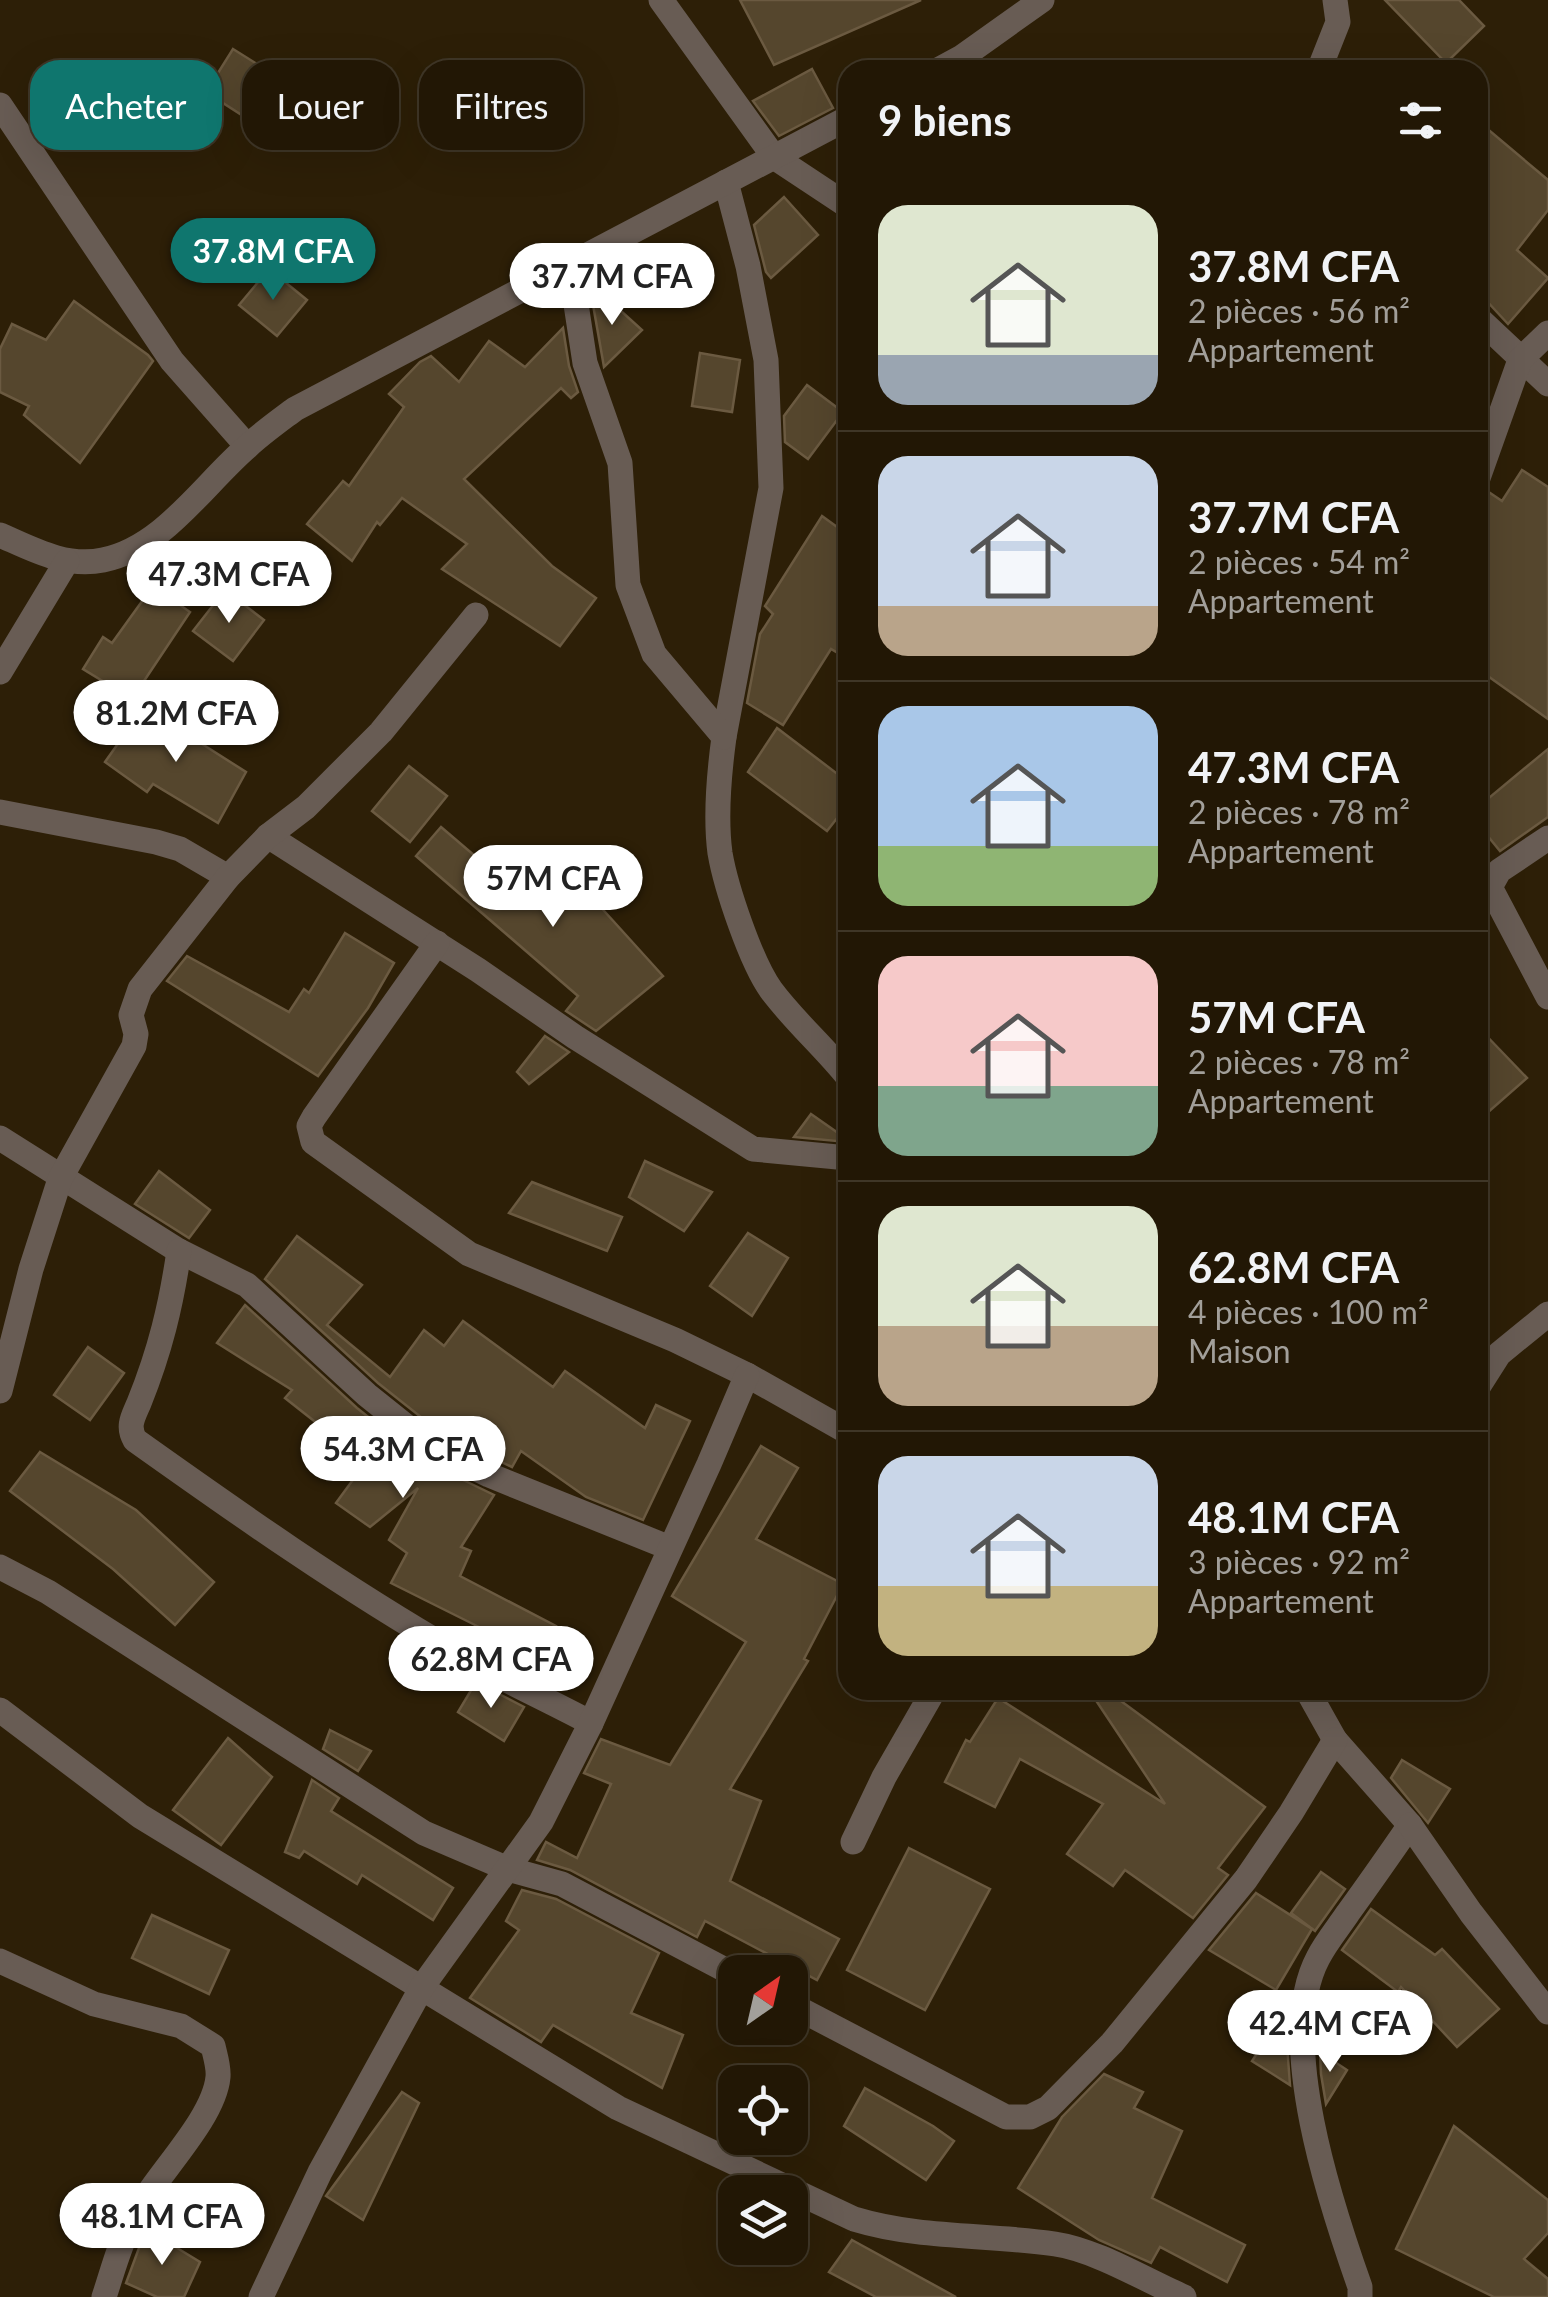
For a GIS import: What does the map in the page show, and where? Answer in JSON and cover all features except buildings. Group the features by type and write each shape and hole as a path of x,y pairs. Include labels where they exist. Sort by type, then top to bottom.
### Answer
{"street":[{"path":"660,0 774,157 838,199"},
{"path":"956,60 1042,0"},
{"path":"1323,60 1338,22 1335,0"},
{"path":"0,534 67,561 102,560 128,551 154,536 247,446 295,409 838,123"},
{"path":"5,125 172,361 247,446"},
{"path":"726,182 748,266 766,360 771,488 724,738 720,853 752,958 768,987 838,1066"},
{"path":"570,265 585,363 620,464 628,585 633,601 654,654 724,738"},
{"path":"1488,328 1548,384"},
{"path":"1488,450 1520,360 1548,333"},
{"path":"0,672 67,561"},
{"path":"0,1391 31,1268 60,1179 134,1046 136,1034 131,1015 140,989 228,877 381,732 476,614"},
{"path":"0,812 156,842 180,849 228,877"},
{"path":"268,836 753,1148 838,1157"},
{"path":"1548,838 1500,871 1490,888 1548,997"},
{"path":"437,943 314,1117 309,1126 313,1142 468,1254 675,1340 747,1374 838,1426"},
{"path":"0,1138 178,1251 247,1285 367,1394 432,1446 489,1475 670,1548"},
{"path":"178,1251 170,1312 155,1364 130,1424 135,1440 399,1619 459,1655 591,1723"},
{"path":"1488,1371 1499,1354 1548,1314"},
{"path":"261,2297 320,2172 422,1986 541,1822 591,1723 747,1374"},
{"path":"0,1567 48,1592 424,1833 508,1869 562,1884 718,1966"},
{"path":"853,1842 884,1777 928,1700"},
{"path":"1312,1700 1334,1740 1410,1825 1471,1913 1548,2012"},
{"path":"0,1710 140,1816 618,2108 854,2219 918,2233 1058,2244 1090,2254 1184,2297"},
{"path":"808,2013 1006,2117 1030,2117 1048,2108 1112,2043 1246,1879 1291,1814 1334,1740"},
{"path":"1360,2297 1360,2286 1327,2195 1306,2090 1302,2053 1308,1982 1318,1957 1410,1825"},
{"path":"0,1961 94,2004 181,2026 213,2046 218,2078 210,2102 176,2160 148,2192 133,2218 104,2297"}]}
